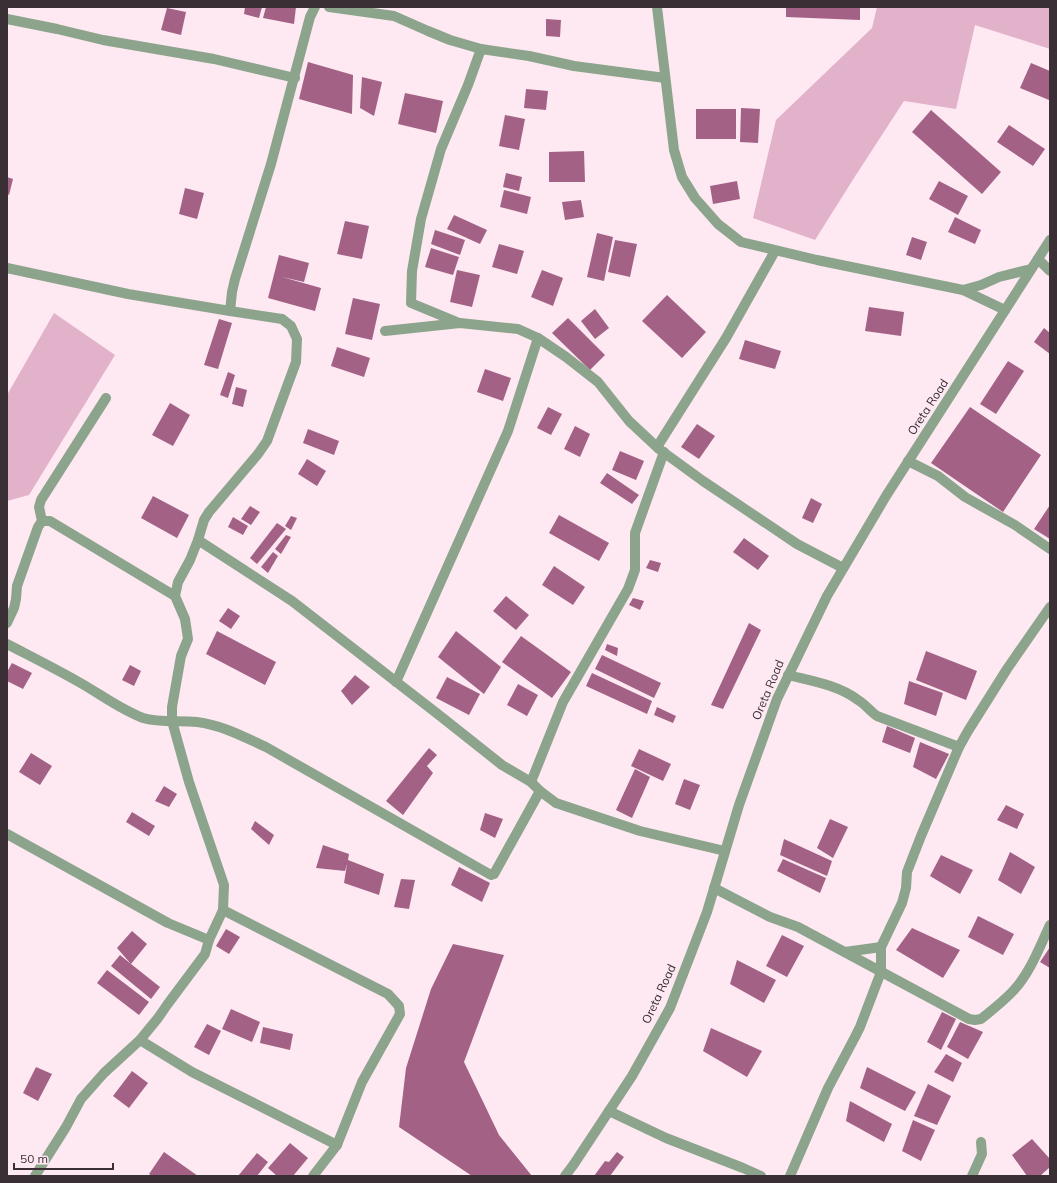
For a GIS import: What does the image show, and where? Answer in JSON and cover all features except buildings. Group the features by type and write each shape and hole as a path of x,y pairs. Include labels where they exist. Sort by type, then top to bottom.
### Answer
{"street":[{"path":"230,311 235,279 271,164 310,17 315,7"},
{"path":"329,7 394,16 450,40 481,49 529,56 574,66 665,78"},
{"path":"657,7 674,150 682,177 695,198 718,224 741,242 775,251 964,290 1005,310"},
{"path":"7,19 103,40 214,59 295,78"},
{"path":"460,323 411,303 412,271 421,219 441,149 468,85 481,49"},
{"name":"Oreta Road","path":"565,1176 632,1076 670,1008 707,912 738,805 777,699 827,596 908,461 1050,240"},
{"path":"531,782 563,702 628,589 635,570 635,532 660,449 726,338 775,251"},
{"path":"1038,259 1050,271"},
{"path":"7,268 128,294 282,319 291,326 297,339 296,362 267,441 204,520 190,560 178,582 175,596"},
{"path":"964,290 981,285 999,277 1031,269"},
{"path":"384,331 460,323 518,329 529,333 566,357 598,382 629,421 660,449 703,481 797,544 843,568"},
{"path":"396,682 508,431 538,338"},
{"path":"7,623 14,608 23,568 38,527 42,521 39,507 41,500 106,398"},
{"path":"908,461 938,476 965,497 1016,525 1050,549"},
{"path":"35,1176 66,1127 81,1099 104,1073 140,1040 158,1018 204,954 223,910 224,885 189,782 172,721 172,707 181,656 188,639 185,619 175,596 50,521 42,521"},
{"path":"198,540 292,601 502,765 531,782 556,803 640,831 725,851"},
{"path":"790,1176 828,1088 855,1037 880,972 881,947 902,903 906,888 907,872 959,747 1006,669 1050,607"},
{"path":"7,644 77,681 125,710 154,721 198,722 239,734 266,747 491,875 494,874 540,791"},
{"path":"788,675 827,685 848,693 860,700 877,716 959,747"},
{"path":"7,834 168,923 209,940"},
{"path":"714,888 770,917 798,927 969,1019 975,1020 982,1019 1014,990 1024,977 1034,959 1050,925"},
{"path":"223,910 388,994 399,1006 400,1014 362,1082 337,1145 313,1176"},
{"path":"845,952 881,947"},
{"path":"140,1040 192,1072 337,1145"},
{"path":"609,1110 666,1138 761,1176"},
{"path":"972,1176 982,1154 981,1142"}],"shaded area":[{"path":"877,7 1050,7 1050,49 975,25 956,109 904,101 815,240 753,218 776,120 872,28"},
{"path":"54,313 115,355 29,495 7,501 7,395"}]}
